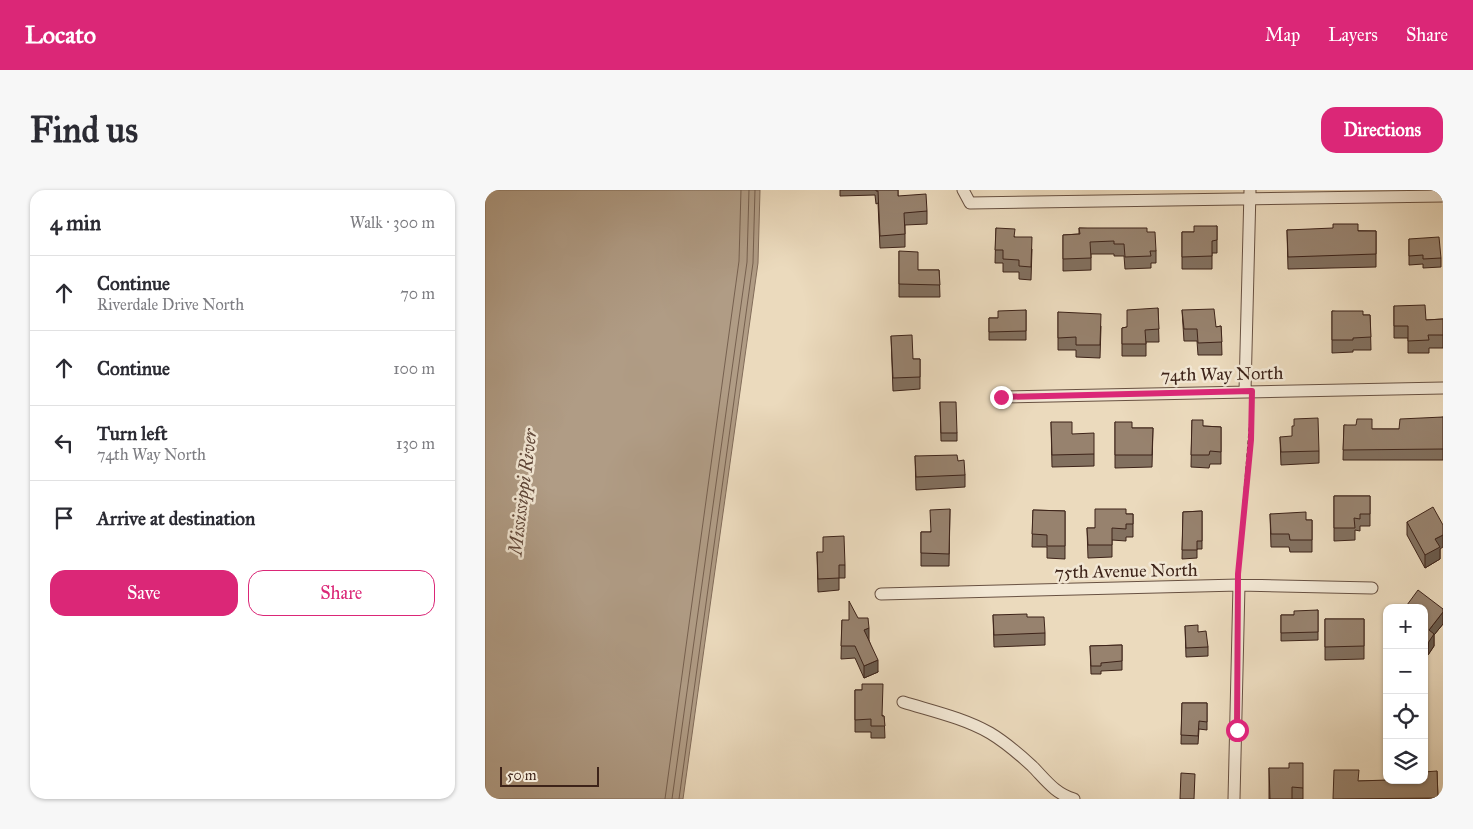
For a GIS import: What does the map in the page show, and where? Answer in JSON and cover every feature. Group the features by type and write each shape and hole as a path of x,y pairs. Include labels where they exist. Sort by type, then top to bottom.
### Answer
{"street":[{"path":"963,190 970,203 1250,195 1443,196"},
{"path":"1249,391 1250,195"},
{"name":"74th Way North","path":"1001,397 1443,388"},
{"path":"1234,799 1239,585"},
{"name":"75th Avenue North","path":"881,594 1239,585 1372,588"},
{"path":"903,702 968,722 990,733 1027,762 1046,783 1066,797 1074,799"}],"path":[{"path":"1239,585 1238,574 1251,440 1249,391"}],"water":[{"name":"Mississippi River","path":"485,190 760,190 758,263 683,799 485,799"}],"building":[{"path":"876,190 898,190 898,196 926,194 927,211 904,213 905,234 880,236 878,191"},
{"path":"1333,224 1358,224 1358,231 1376,231 1376,254 1288,257 1287,230 1333,228"},
{"path":"1194,226 1217,226 1217,240 1212,241 1212,256 1182,257 1182,232 1194,232"},
{"path":"996,228 1015,229 1014,237 1032,237 1031,267 1019,266 1019,260 1003,259 1003,250 995,250"},
{"path":"1079,228 1147,228 1147,232 1155,232 1156,251 1150,251 1151,256 1125,257 1124,244 1114,244 1114,241 1090,242 1091,258 1063,259 1063,235 1080,234"},
{"path":"1439,237 1441,258 1423,259 1423,255 1409,256 1409,239"},
{"path":"899,251 918,252 918,270 939,270 940,285 899,284"},
{"path":"1425,305 1426,320 1443,319 1443,335 1428,335 1429,340 1408,341 1408,326 1394,326 1394,306"},
{"path":"1158,308 1159,329 1145,330 1146,344 1122,344 1122,328 1127,327 1127,310"},
{"path":"1214,309 1216,327 1221,326 1222,342 1198,343 1197,329 1184,329 1182,310"},
{"path":"1026,310 1026,331 989,332 989,318 998,318 998,311"},
{"path":"1332,311 1363,311 1363,315 1370,315 1371,337 1353,338 1353,340 1332,340"},
{"path":"1058,312 1101,314 1100,345 1076,345 1076,337 1058,338"},
{"path":"912,335 913,359 920,359 920,377 893,378 891,336"},
{"path":"940,402 956,402 957,433 941,433"},
{"path":"1443,417 1443,449 1343,450 1344,425 1356,425 1357,419 1372,419 1372,429 1399,429 1400,419"},
{"path":"1318,418 1319,451 1281,452 1280,437 1292,436 1294,419"},
{"path":"1192,420 1203,420 1203,426 1221,427 1221,452 1210,451 1209,455 1191,455"},
{"path":"1051,422 1072,422 1072,434 1094,433 1094,454 1052,455"},
{"path":"1115,422 1132,422 1132,428 1153,428 1152,455 1115,455"},
{"path":"957,455 958,461 964,460 965,475 916,477 915,456"},
{"path":"1334,496 1370,496 1370,514 1360,514 1360,519 1354,518 1355,528 1334,528"},
{"path":"1433,507 1443,525 1443,535 1435,539 1440,547 1425,555 1407,522"},
{"path":"950,509 949,554 921,553 921,532 931,532 930,510"},
{"path":"1095,509 1126,509 1126,514 1133,514 1133,524 1126,524 1126,529 1112,528 1112,545 1088,545 1087,528 1095,528"},
{"path":"1033,510 1065,511 1065,546 1047,546 1047,535 1032,534"},
{"path":"1202,511 1202,541 1197,541 1197,550 1182,550 1183,512"},
{"path":"1306,512 1306,520 1312,520 1312,540 1290,540 1289,534 1271,534 1270,514"},
{"path":"844,536 845,565 839,565 839,578 818,579 817,552 823,552 823,537"},
{"path":"1418,590 1443,609 1443,612 1429,630 1434,634 1428,643 1428,604 1408,604"},
{"path":"849,601 858,618 868,618 869,628 864,630 878,660 864,666 855,646 841,646 842,620 849,620"},
{"path":"1318,610 1318,632 1281,633 1281,615 1294,615 1294,611"},
{"path":"1027,614 1027,617 1044,617 1045,633 994,635 993,615"},
{"path":"1325,619 1364,619 1364,646 1325,647"},
{"path":"1198,625 1198,632 1206,631 1208,647 1186,648 1185,626"},
{"path":"1122,645 1122,661 1101,663 1101,666 1091,666 1090,646"},
{"path":"862,684 883,684 882,716 884,716 885,726 871,726 871,719 855,720 855,690 862,690"},
{"path":"1182,703 1207,703 1207,722 1199,721 1198,736 1181,735"},
{"path":"1289,763 1303,763 1303,788 1292,787 1292,799 1270,799 1269,768 1289,768"},
{"path":"1334,770 1359,770 1358,781 1383,780 1383,784 1428,784 1428,772 1437,771 1438,798 1333,799"},
{"path":"1181,773 1195,774 1194,799 1180,799"}],"route":[{"path":"1001,397 1252,391 1251,440 1238,574 1237,730"}]}
